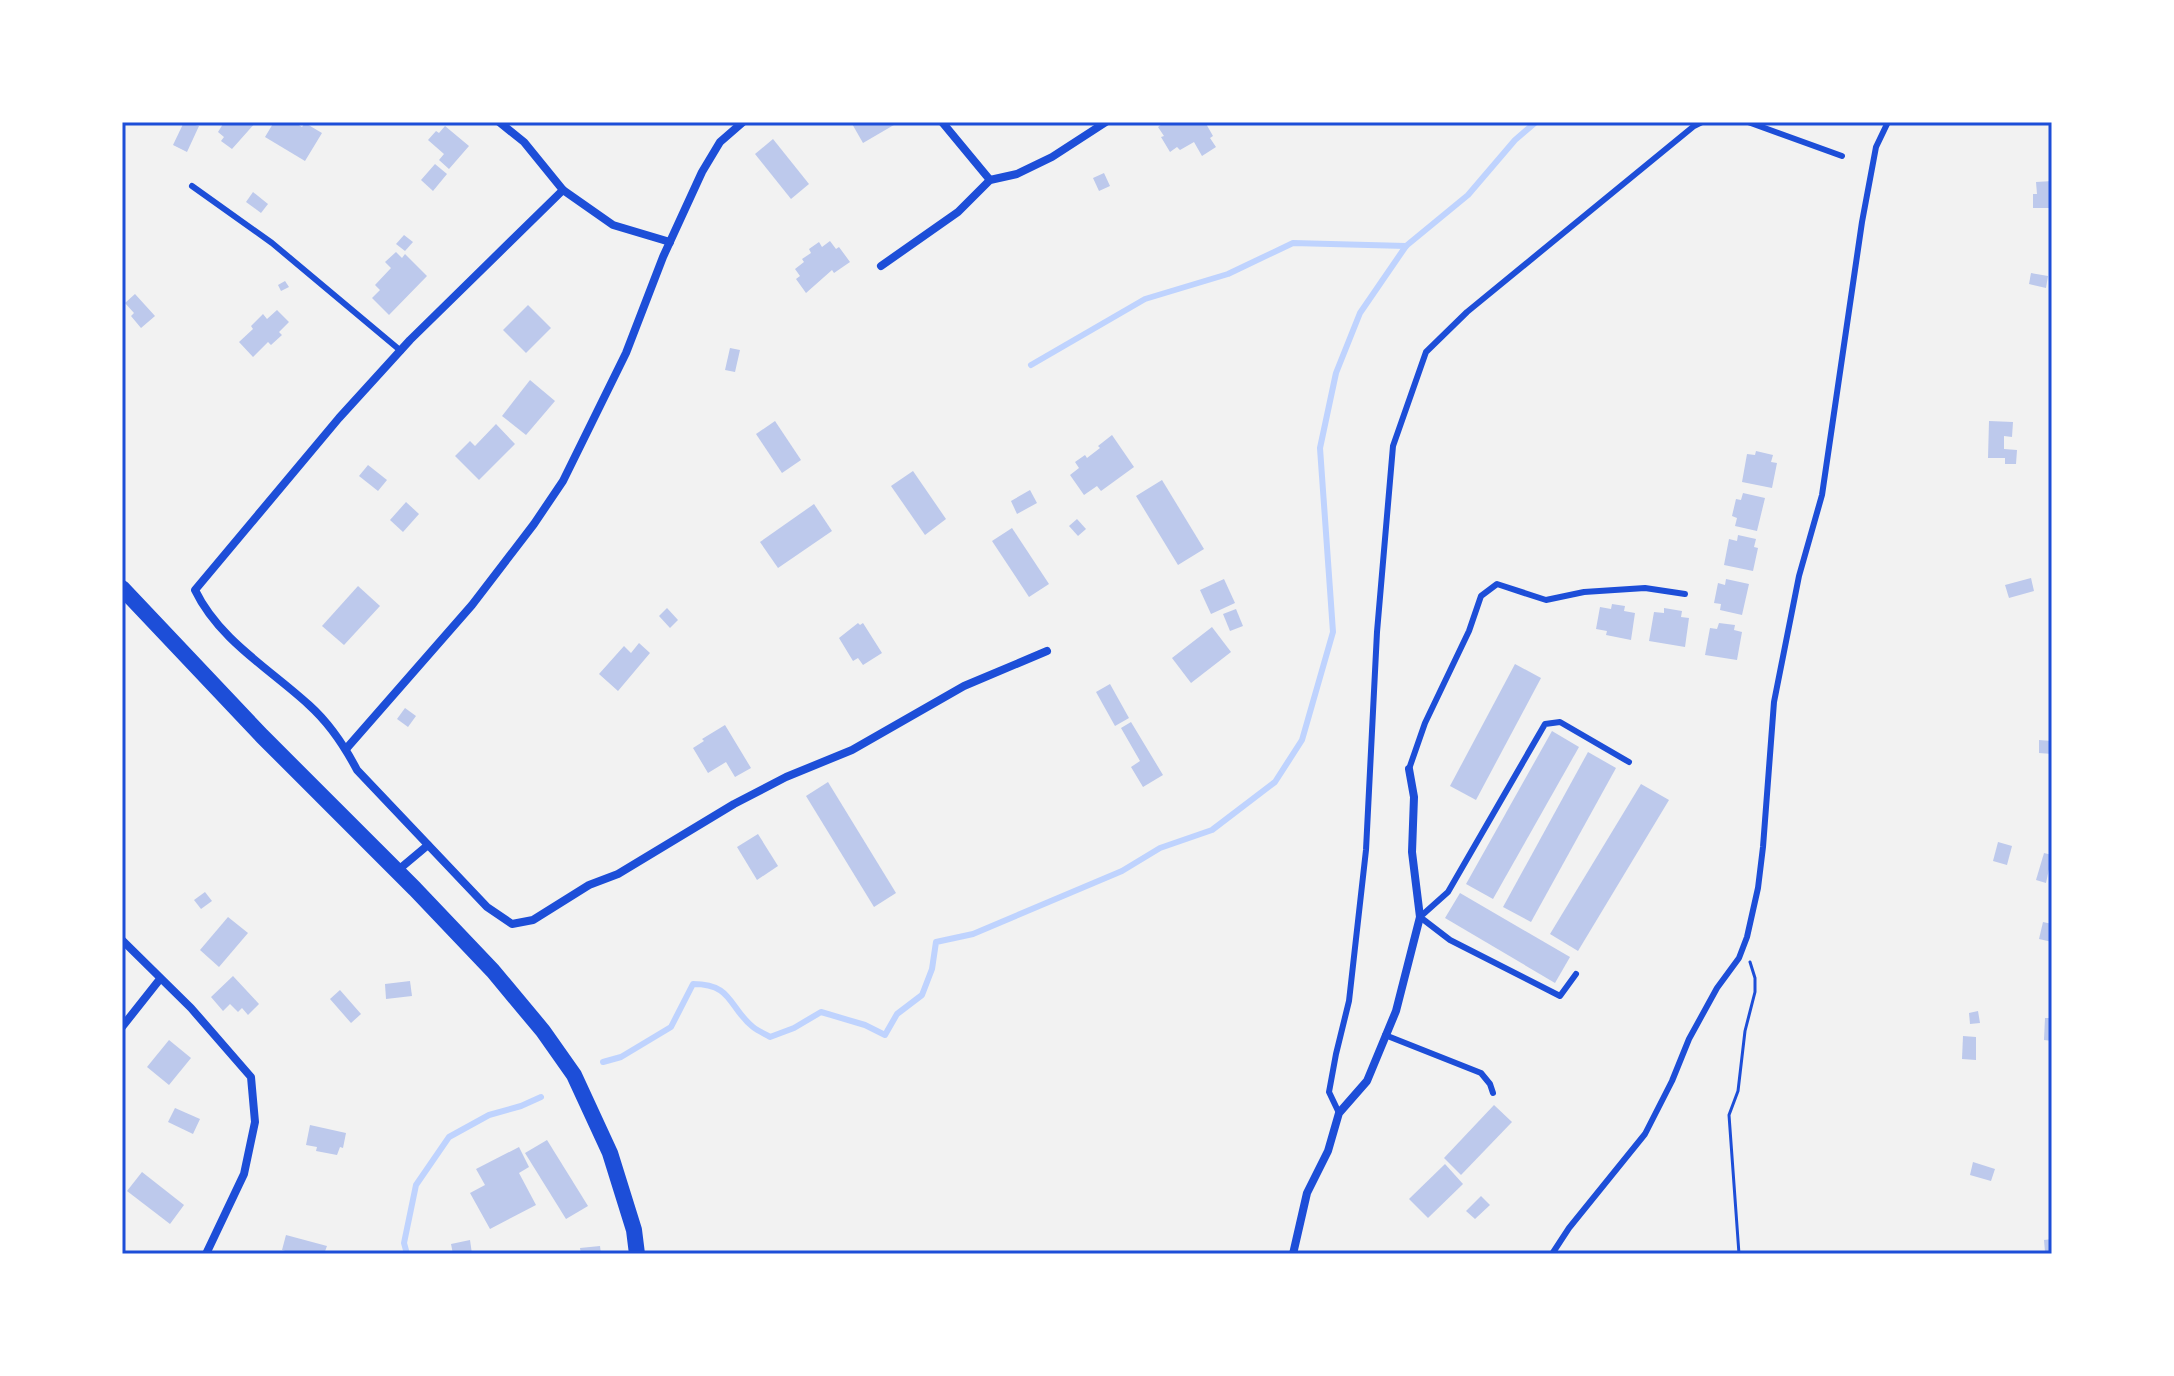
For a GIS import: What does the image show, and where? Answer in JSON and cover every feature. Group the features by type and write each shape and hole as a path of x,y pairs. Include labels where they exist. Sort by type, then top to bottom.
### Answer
{"main road":[{"path":"122,588 262,736 493,971 543,1031 574,1075 610,1153 634,1230 637,1254"}],"street":[{"path":"499,122 524,142 563,190 613,225 670,242"},
{"path":"346,749 472,605 563,481 626,353 670,242 702,172 720,142 743,122"},
{"path":"942,122 990,180"},
{"path":"881,266 958,212 990,180 1017,174 1052,157 1106,122"},
{"path":"563,190 401,351 339,418 195,590 202,605 251,659 311,706 346,749 357,770 487,907 512,924 533,920 589,885 618,874 734,804 786,777 852,750 964,686 1047,651"},
{"path":"1293,1254 1307,1193 1328,1151 1339,1113 1367,1081 1396,1011 1420,917 1412,852 1414,797 1409,769"},
{"path":"397,871 428,845"},
{"path":"122,940 191,1008 251,1077 255,1122 244,1174 206,1254"},
{"path":"122,1027 160,979"}],"lane":[{"path":"1339,1113 1329,1092 1349,1001 1366,850 1377,632 1393,446 1426,352 1467,312 1702,122"},
{"path":"1748,122 1842,156"},
{"path":"1552,1254 1569,1228 1645,1134 1689,1039 1717,988 1739,958 1747,937 1758,888 1774,702 1799,576 1822,495 1862,222 1876,147 1888,122"},
{"path":"192,186 272,243 401,351"},
{"path":"1409,769 1425,723 1469,631 1481,596 1497,584 1546,600 1584,592 1645,588 1685,594"},
{"path":"1576,974 1560,996 1450,940 1420,917 1448,892 1545,724 1560,722 1629,762"},
{"path":"1385,1035 1481,1073 1493,1093"}],"path":[{"path":"1739,958 1751,962 1755,978 1738,1091 1729,1115 1739,1254"}],"building":[{"path":"184,122 199,126 187,152 173,145"},
{"path":"221,122 256,122 232,149 221,141 224,137 218,132 223,124"},
{"path":"274,122 294,122 302,127 305,123 322,133 305,161 265,137"},
{"path":"851,122 899,122 863,143"},
{"path":"1165,122 1205,122 1216,147 1202,156 1194,142 1170,152 1158,127"},
{"path":"445,126 469,146 449,169 439,160 444,154 428,140"},
{"path":"773,139 809,184 791,199 755,154"},
{"path":"435,164 447,174 433,191 421,180"},
{"path":"1104,173 1110,186 1099,191 1093,178"},
{"path":"2052,181 2052,208 2033,208 2036,182"},
{"path":"253,192 268,204 261,213 246,202"},
{"path":"404,235 413,242 405,251 396,244"},
{"path":"830,241 850,262 834,273 832,270 806,293 796,279 800,276 795,269 811,253 809,249 819,242 822,247"},
{"path":"396,252 402,258 405,254 427,276 389,315 372,298 380,290 375,285 391,268 385,262"},
{"path":"2031,273 2048,276 2046,288 2029,284"},
{"path":"285,281 289,287 281,291 278,285"},
{"path":"135,294 155,316 141,328 125,303"},
{"path":"528,305 551,328 526,353 503,330"},
{"path":"277,310 289,322 279,332 282,335 271,345 268,342 253,357 239,342 263,314 267,319"},
{"path":"730,348 740,350 735,372 725,370"},
{"path":"530,380 555,401 526,435 502,416"},
{"path":"775,421 801,460 782,473 756,434"},
{"path":"1989,421 2013,422 2012,437 2004,436 2004,449 2017,450 2016,464 2005,464 2005,458 1988,458"},
{"path":"496,424 515,444 479,480 455,456 470,441 475,446"},
{"path":"1112,435 1134,467 1101,491 1097,486 1084,495 1070,475 1079,468 1075,462 1085,455 1087,458"},
{"path":"1756,451 1773,455 1771,462 1777,463 1772,488 1742,482 1747,454 1755,455"},
{"path":"368,465 387,480 378,491 359,476"},
{"path":"913,471 946,519 925,535 891,486"},
{"path":"1162,480 1204,549 1178,565 1136,496"},
{"path":"1030,490 1037,503 1017,514 1011,501"},
{"path":"1743,493 1765,498 1757,531 1735,526 1737,518 1732,516 1736,499 1741,500"},
{"path":"406,502 419,514 403,532 390,520"},
{"path":"814,504 832,531 778,568 760,542"},
{"path":"1077,519 1086,529 1078,536 1069,526"},
{"path":"1012,528 1049,584 1029,597 992,541"},
{"path":"1738,535 1756,539 1754,547 1758,548 1753,571 1724,565 1729,539 1737,541"},
{"path":"2031,578 2034,591 2009,598 2005,585"},
{"path":"1224,579 1235,603 1211,614 1200,590"},
{"path":"1726,579 1749,584 1742,615 1720,610 1721,604 1714,603 1718,583 1725,585"},
{"path":"358,586 380,606 344,645 322,626"},
{"path":"1612,604 1625,606 1624,611 1635,613 1631,640 1606,635 1607,631 1596,629 1600,607 1611,609"},
{"path":"667,608 678,620 670,628 659,616"},
{"path":"1664,608 1682,611 1681,617 1689,618 1685,647 1649,641 1654,612 1664,613"},
{"path":"1236,609 1243,626 1230,631 1223,614"},
{"path":"858,623 863,623 882,653 863,665 858,658 853,661 839,638"},
{"path":"1719,623 1735,625 1734,630 1742,632 1737,660 1705,655 1710,628 1717,629"},
{"path":"1212,627 1231,652 1191,683 1172,658"},
{"path":"639,643 650,653 618,691 599,674 624,646 631,653"},
{"path":"1515,664 1541,678 1476,800 1450,786"},
{"path":"1110,684 1129,718 1115,726 1096,692"},
{"path":"405,708 416,716 408,727 397,719"},
{"path":"1131,722 1163,775 1143,787 1131,767 1140,761 1121,728"},
{"path":"725,725 751,768 735,777 726,762 708,773 693,748"},
{"path":"1552,731 1579,747 1493,899 1466,884"},
{"path":"2039,740 2052,741 2052,754 2039,753"},
{"path":"1588,752 1616,768 1531,922 1503,907"},
{"path":"828,782 896,893 874,907 806,796"},
{"path":"1641,784 1669,800 1578,951 1550,934"},
{"path":"758,834 778,866 757,880 737,847"},
{"path":"1998,842 2012,846 2007,865 1993,861"},
{"path":"2044,853 2052,855 2046,883 2036,880"},
{"path":"205,892 212,901 201,909 194,900"},
{"path":"1460,893 1570,957 1555,983 1445,918"},
{"path":"228,917 248,933 219,967 200,950"},
{"path":"2043,922 2052,924 2052,942 2039,939"},
{"path":"233,976 259,1004 248,1015 242,1008 238,1012 230,1004 223,1011 211,997"},
{"path":"410,981 412,996 386,999 385,984"},
{"path":"340,990 361,1014 351,1023 330,999"},
{"path":"1978,1011 1980,1023 1970,1024 1969,1013"},
{"path":"2045,1018 2052,1018 2052,1041 2044,1040"},
{"path":"1963,1036 1976,1037 1976,1060 1962,1059"},
{"path":"169,1040 191,1058 169,1085 147,1067"},
{"path":"1494,1105 1512,1122 1461,1175 1444,1158"},
{"path":"175,1108 200,1119 193,1134 168,1122"},
{"path":"310,1125 346,1133 343,1148 340,1147 337,1155 316,1151 317,1147 306,1145"},
{"path":"547,1140 588,1206 566,1219 525,1153"},
{"path":"519,1147 529,1167 519,1173 536,1205 490,1229 470,1193 485,1185 476,1169"},
{"path":"1973,1162 1995,1169 1991,1181 1970,1175"},
{"path":"1445,1164 1463,1184 1428,1218 1409,1199"},
{"path":"142,1172 184,1205 170,1224 127,1191"},
{"path":"1481,1196 1490,1205 1475,1219 1466,1211"},
{"path":"286,1235 327,1246 324,1254 295,1254 282,1250"},
{"path":"2052,1239 2052,1252 2045,1252 2044,1240"},
{"path":"470,1240 472,1254 453,1254 451,1244"},
{"path":"600,1246 601,1254 581,1254 580,1248"}],"waterway":[{"path":"603,1062 621,1057 671,1027 693,984 723,992 745,1019 770,1037 794,1028 821,1012 865,1025 885,1035 897,1014 922,995 932,969 936,942 973,934 1122,871 1160,848 1212,830 1275,782 1302,740 1333,632 1320,448 1336,373 1360,313 1406,246 1468,195 1515,140 1536,122"},
{"path":"1031,365 1145,299 1228,274 1293,243 1406,246"},
{"path":"407,1254 404,1243 416,1185 449,1137 489,1115 541,1097"}]}
